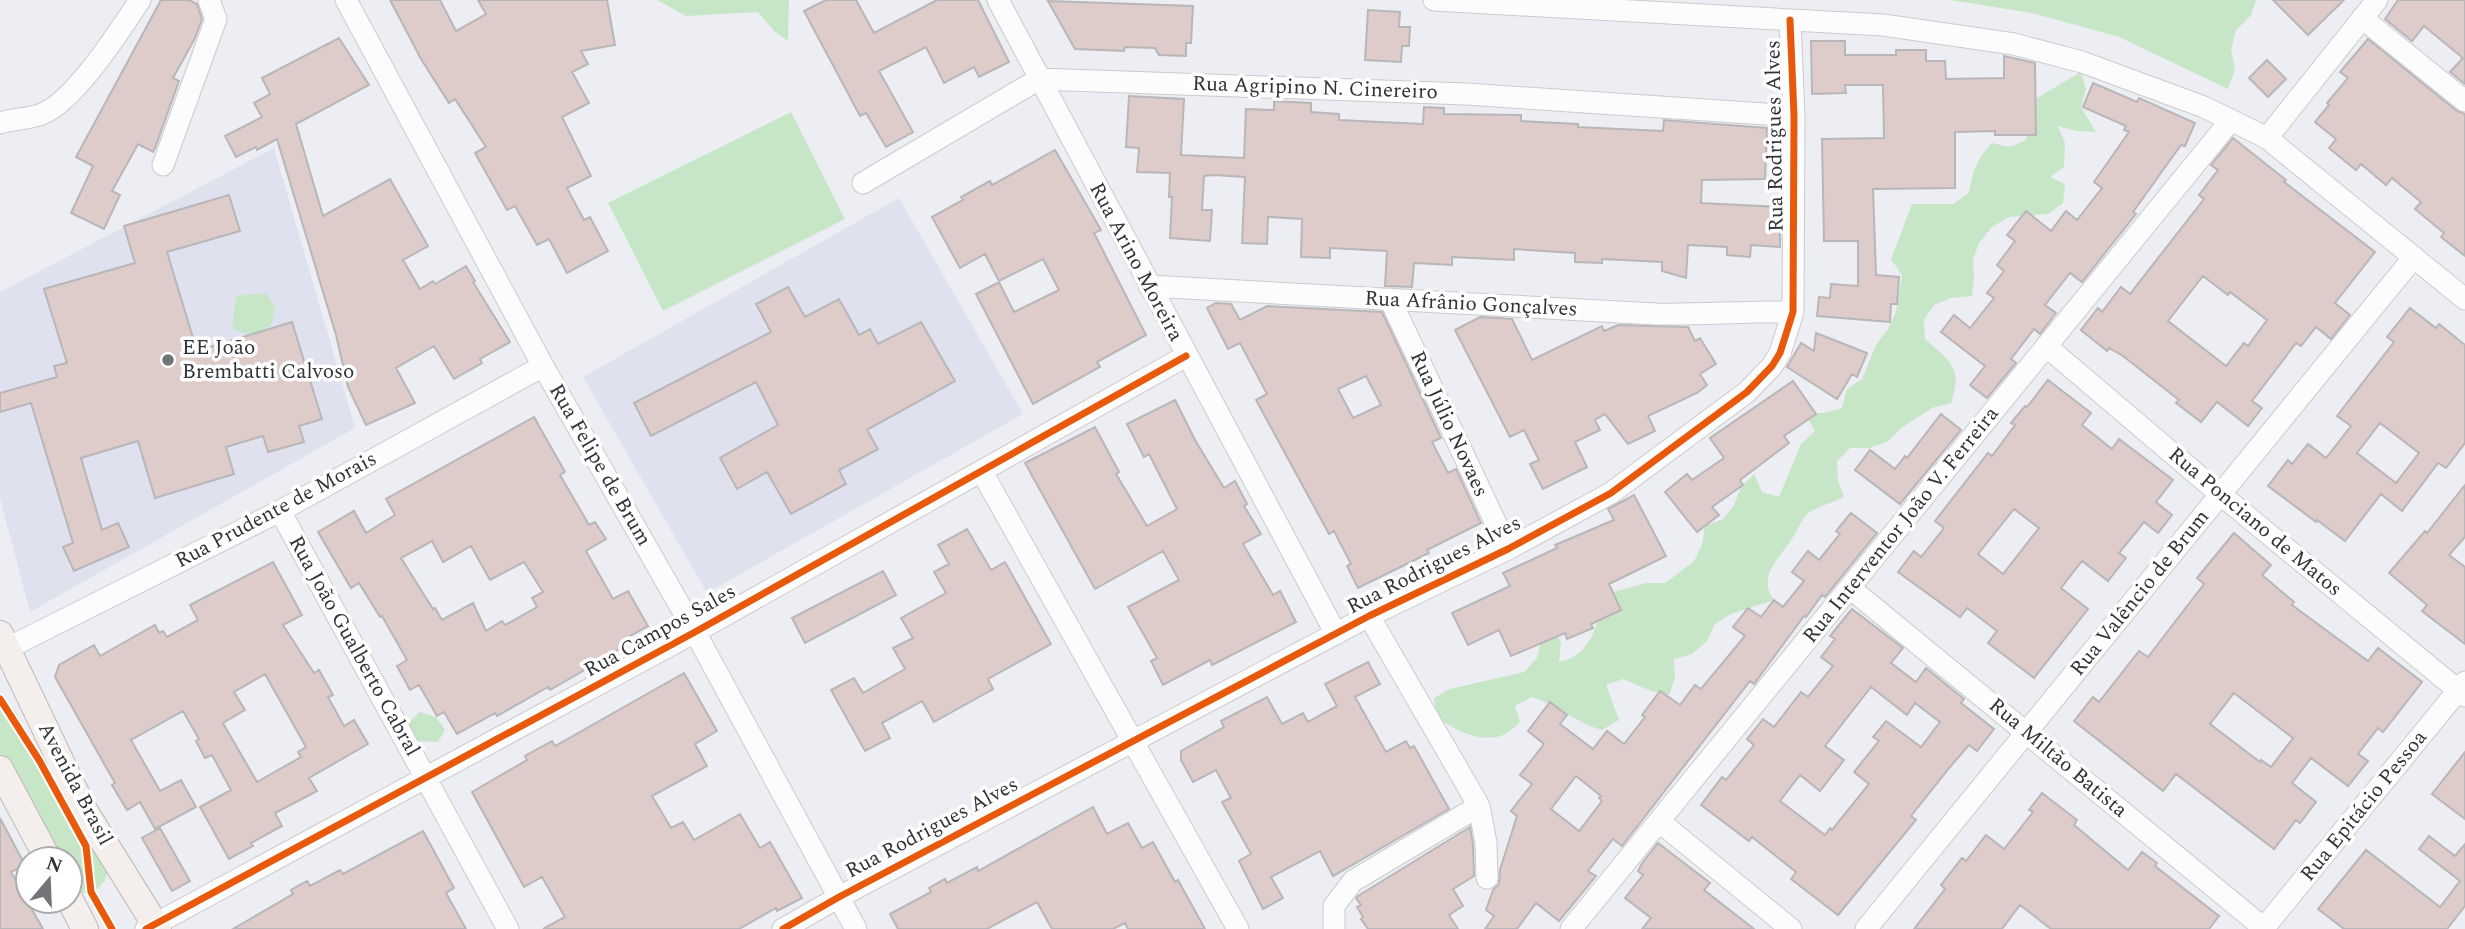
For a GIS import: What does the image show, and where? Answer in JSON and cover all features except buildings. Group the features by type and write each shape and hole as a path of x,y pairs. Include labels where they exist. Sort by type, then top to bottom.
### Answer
{"main road":[{"name":"Avenida Brasil","path":"3,642 84,810 153,927"},
{"path":"0,769 41,845"}],"street":[{"path":"0,123 42,114 65,99 140,0"},
{"path":"163,165 216,19 209,0"},
{"name":"Rua Felipe de Brum","path":"346,0 543,366 695,632 856,929"},
{"name":"Rua Arino Moreira","path":"998,0 1336,634"},
{"path":"1434,0 1883,25 2014,44 2082,62 2204,107 2267,138 2465,299"},
{"path":"2267,138 2377,0"},
{"path":"2362,18 2465,101"},
{"name":"Rua Rodrigues Alves","path":"783,929 1369,616 1508,548 1611,493 1747,392 1772,366 1780,353 1793,312 1794,116 1790,20"},
{"path":"863,183 1039,79"},
{"name":"Rua Agripino N. Cinereiro","path":"1039,79 1466,94 1794,116"},
{"name":"Rua Interventor João V. Ferreira","path":"1571,929 2231,120"},
{"name":"Rua Valêncio de Brum","path":"1866,929 2414,257"},
{"name":"Rua Afrânio Gonçalves","path":"1149,286 1656,314 1793,312"},
{"name":"Rua Júlio Novaes","path":"1390,299 1508,548"},
{"name":"Rua Ponciano de Matos","path":"2046,346 2220,494 2463,690"},
{"name":"Rua Campos Sales","path":"153,927 695,632 1186,356"},
{"name":"Rua Prudente de Morais","path":"3,642 280,511 543,366"},
{"path":"982,472 1238,929"},
{"name":"Rua João Gualberto Cabral","path":"280,511 508,929"},
{"name":"Rua Miltão Batista","path":"1850,588 2264,929"},
{"path":"1369,616 1479,806 1486,843 1487,878"},
{"name":"Rua Epitácio Pessoa","path":"2264,929 2463,690"},
{"path":"1334,929 1334,906 1353,881 1479,806"},
{"path":"1660,822 1791,929"}],"shaded area":[{"name":"EE João Brembatti Calvoso","path":"274,148 355,428 30,612 0,498 0,292"},
{"path":"899,198 1023,414 707,593 583,377"}],"green space":[{"path":"657,0 789,0 788,41 774,31 758,12 686,16"},
{"path":"1950,0 2256,0 2251,15 2236,30 2231,50 2235,69 2228,89 2119,37 2032,13"},
{"path":"2081,72 2086,89 2081,107 2096,132 2058,126 2065,143 2064,167 2050,177 2065,184 2063,203 2048,214 2009,217 1992,227 1979,243 1973,260 1972,296 1951,298 1934,305 1924,320 1925,339 1948,360 1955,373 1951,403 1932,408 1900,429 1887,442 1869,448 1850,448 1837,461 1838,481 1844,497 1811,511 1803,519 1768,576 1769,592 1774,600 1731,614 1715,624 1707,641 1692,654 1674,659 1675,678 1669,695 1651,691 1623,679 1606,685 1619,720 1602,730 1532,697 1515,706 1520,722 1498,737 1470,735 1437,717 1434,698 1450,689 1524,672 1537,658 1541,639 1552,625 1561,643 1559,662 1580,652 1592,635 1609,593 1646,583 1665,583 1694,561 1702,545 1705,526 1723,519 1734,505 1741,487 1754,474 1762,492 1779,497 1801,444 1815,431 1805,413 1823,413 1842,408 1847,389 1862,379 1876,345 1896,312 1902,275 1891,259 1912,204 1953,204 1969,193 1976,166 1992,143 2010,147 2026,140 2032,101"},
{"path":"791,112 845,219 663,311 608,203"},
{"path":"266,293 275,308 272,324 255,338 232,328 236,296"},
{"path":"0,707 14,709 107,872 97,889 84,893 84,845 49,845 0,758"},
{"path":"420,712 436,717 445,730 438,742 414,741 406,725"}],"cycle path":[{"path":"783,929 1369,616 1508,549 1611,493 1747,392 1772,366 1780,353 1793,312 1794,116 1790,20"},
{"path":"146,929 695,632 1186,356"},
{"path":"0,699 39,760 86,846 91,892 112,929"}],"place":[{"name":"EE João Brembatti Calvoso","path":"168,360"}]}
